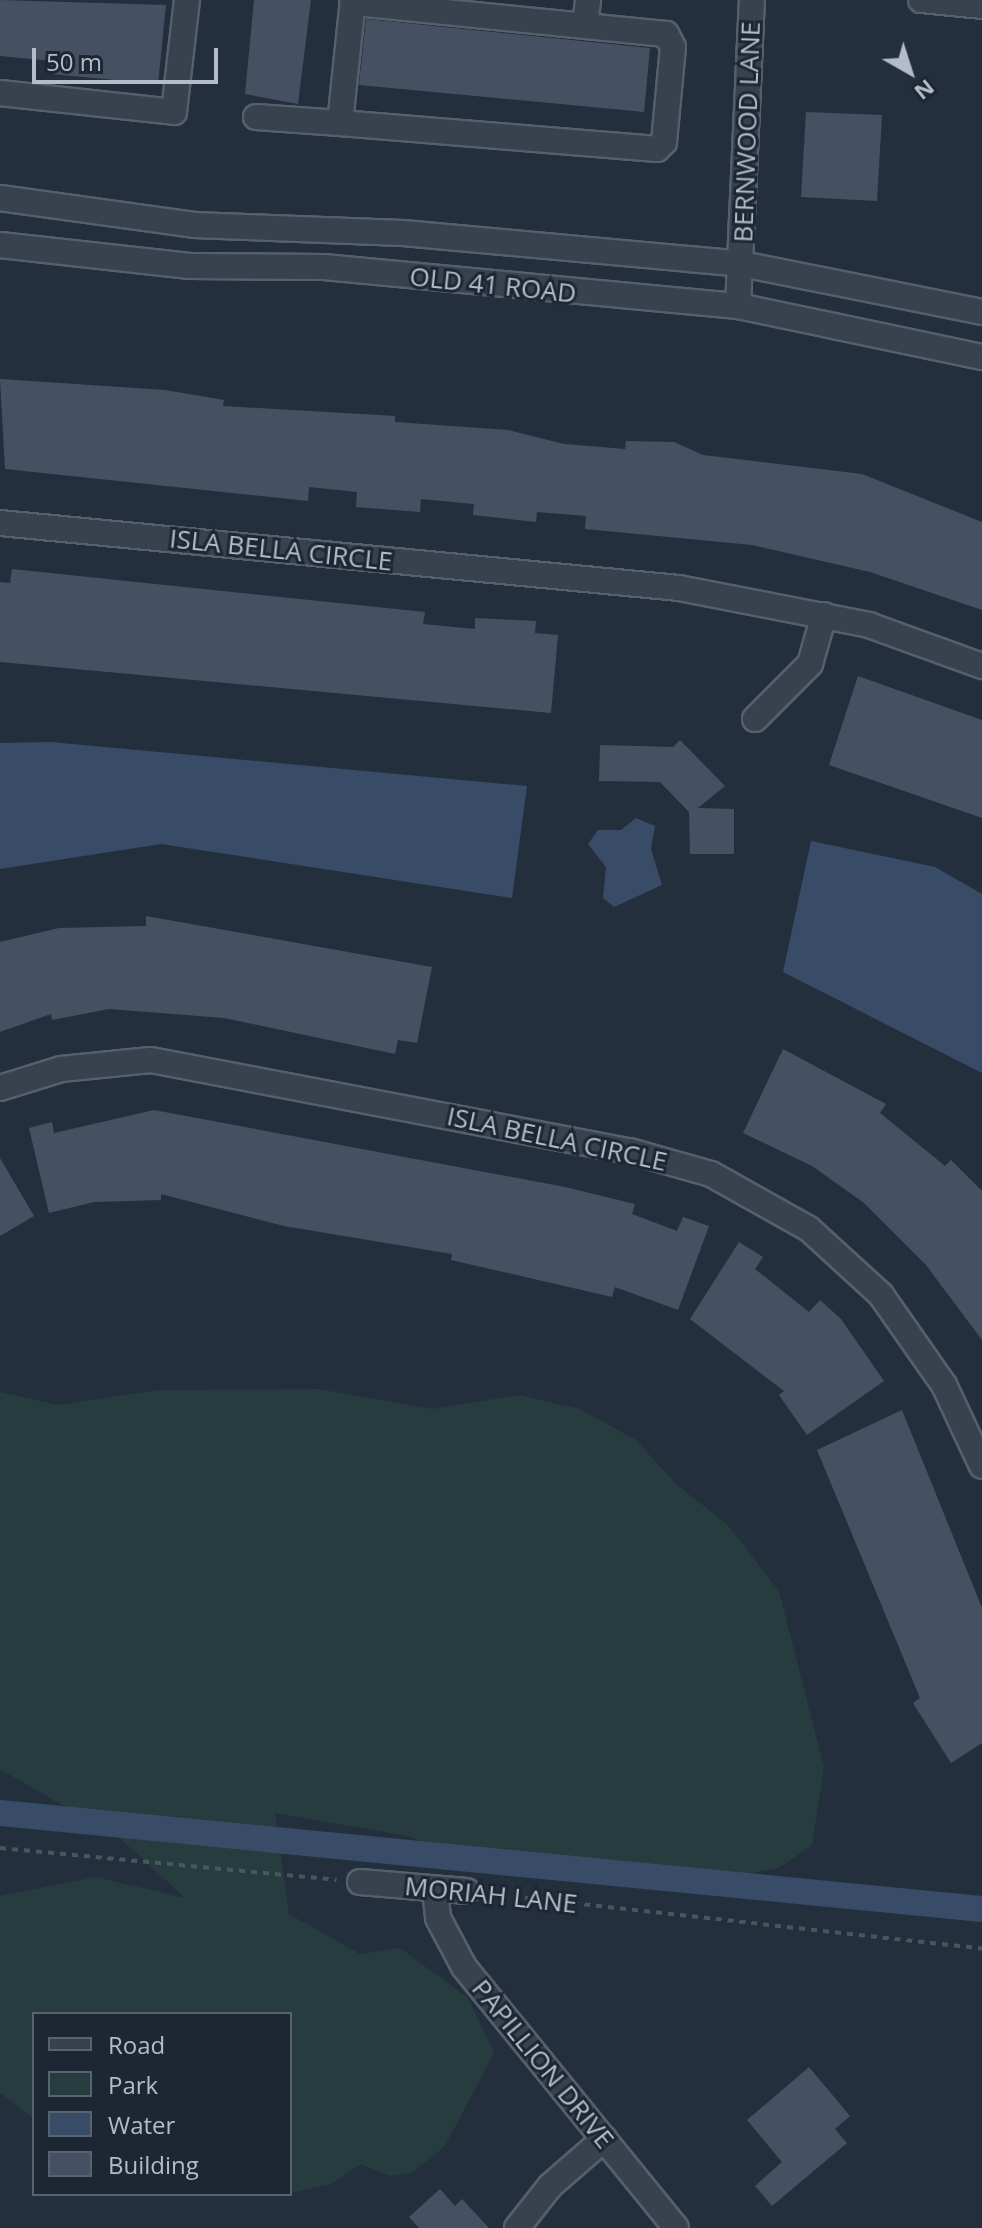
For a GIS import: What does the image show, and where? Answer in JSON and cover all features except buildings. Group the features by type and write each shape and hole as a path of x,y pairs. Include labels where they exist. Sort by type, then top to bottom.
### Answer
{"street":[{"path":"0,93 174,112 187,0"},
{"path":"585,25 588,0"},
{"name":"BERNWOOD LANE","path":"738,306 752,0"},
{"path":"921,0 982,6"},
{"path":"256,117 661,146 672,40 585,25 353,1 340,123"},
{"name":"OLD 41 ROAD","path":"0,198 194,225 403,233 742,264 982,312"},
{"name":"OLD 41 ROAD","path":"0,245 190,266 324,267 738,306 982,357"},
{"name":"ISLA BELLA CIRCLE","path":"0,523 679,588 824,615 982,666"},
{"path":"755,719 810,664 824,615"},
{"name":"ISLA BELLA CIRCLE","path":"0,1088 61,1069 151,1060 614,1148 711,1174 809,1229 881,1295 944,1385 982,1466"},
{"name":"MORIAH LANE","path":"360,1882 467,1891"},
{"name":"PAPILLION DRIVE","path":"435,1889 438,1918 464,1967 676,2228"},
{"path":"517,2228 604,2139"}],"path":[{"path":"0,1848 360,1882"},
{"name":"MORIAH LANE","path":"467,1891 982,1948"}],"green space":[{"path":"318,1389 432,1409 519,1395 580,1409 636,1440 677,1485 727,1524 779,1591 824,1767 812,1845 779,1868 739,1875 626,1872 588,1858 445,1850 407,1836 275,1813 289,1914 360,1954 400,1948 468,1998 494,2053 445,2146 413,2172 390,2176 361,2164 331,2184 292,2193 292,2012 32,2012 32,2117 0,2093 0,1896 96,1877 185,1898 99,1819 86,1819 0,1769 0,1392 58,1405 159,1390"}],"water":[{"path":"51,742 527,786 512,898 161,844 0,869 0,743"},
{"path":"636,818 655,826 651,849 662,885 614,907 603,898 606,867 588,844 598,830 621,830"},
{"path":"811,841 935,867 982,894 982,1073 783,972"}],"waterway":[{"path":"0,1813 982,1909"}]}
